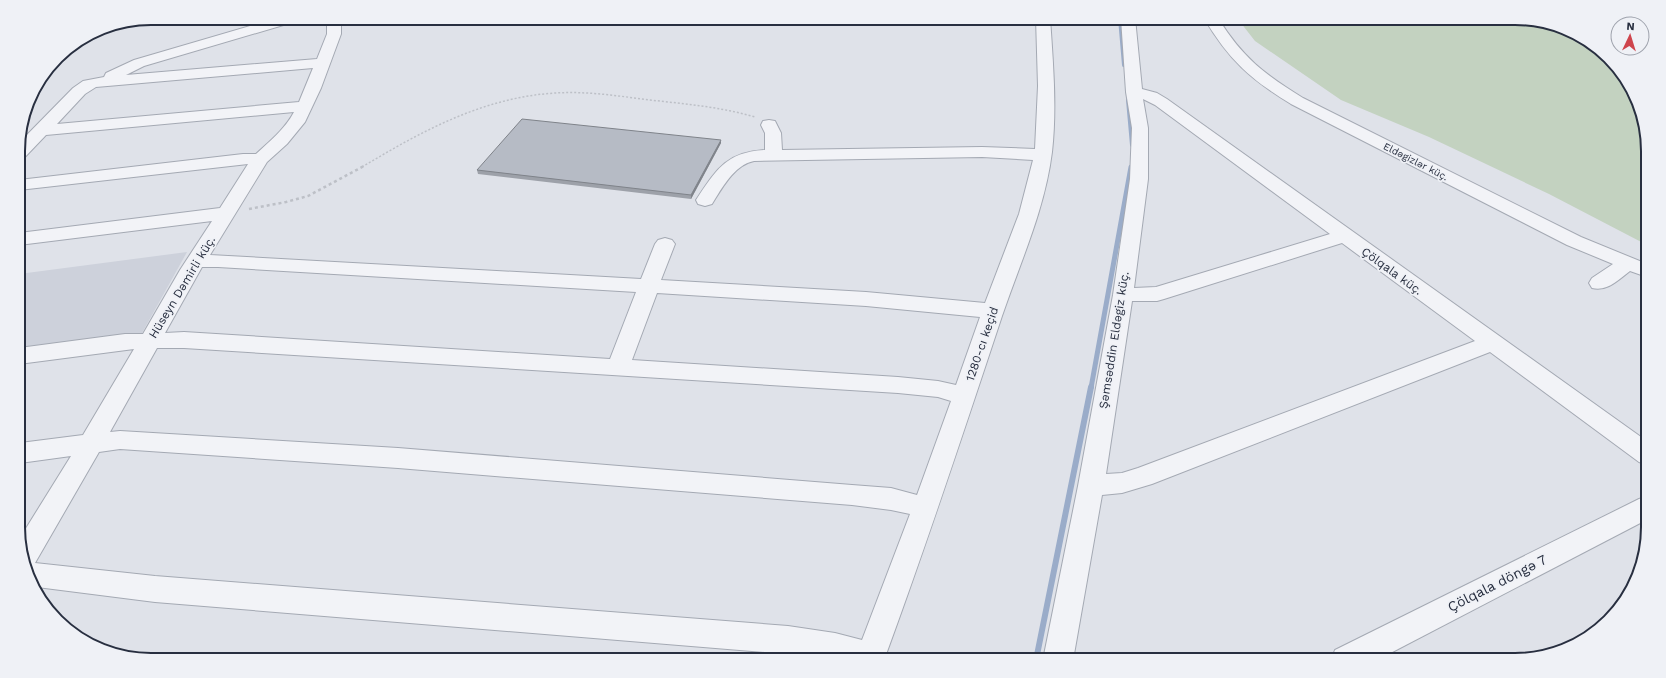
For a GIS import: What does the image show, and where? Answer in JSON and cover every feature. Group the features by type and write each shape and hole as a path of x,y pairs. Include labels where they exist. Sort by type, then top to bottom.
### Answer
{"street":[{"path":"96,82 139,63 268,25"},
{"name":"Hüseyn Dəmirli küç.","path":"27,551 91,444 150,340 260,159 281,140 297,122 323,63 334,34 334,25"},
{"name":"1280-cı keçid","path":"871,653 964,396 1032,199 1042,155 1046,110 1046,52 1044,25"},
{"name":"Şəmsəddin Eldəgiz küç.","path":"1059,653 1123,295 1140,166 1140,128 1134,92 1129,25"},
{"name":"Eldəgizlər küç.","path":"1215,25 1228,47 1249,69 1266,83 1297,101 1567,238 1641,269"},
{"path":"25,147 78,92 88,84 96,82 323,63"},
{"name":"Çölqala küç.","path":"1134,92 1151,96 1161,102 1641,450"},
{"path":"41,130 304,106"},
{"path":"769,125 773,133 774,155"},
{"path":"705,200 734,163 742,159 774,155 982,152 1042,155"},
{"path":"25,184 236,160 260,159"},
{"path":"25,238 227,213"},
{"path":"1123,295 1157,294 1344,236"},
{"path":"618,367 665,244"},
{"path":"197,261 225,261 866,299 993,311"},
{"path":"1599,283 1627,264"},
{"path":"25,355 150,340 184,340 898,385 938,389 964,396"},
{"path":"1090,486 1122,483 1143,477 1492,343"},
{"path":"25,453 120,440 398,458 852,495 891,499 924,507"},
{"name":"Çölqala döngə 7","path":"1360,653 1641,511"},
{"path":"35,575 45,575 155,590 788,640 835,647 854,653"}],"path":[{"path":"227,213 286,202 306,196 327,187 434,126 508,100 534,95 574,93 592,94 716,107 730,109 760,119 769,125"}],"shaded area":[{"path":"187,252 142,333 25,346 25,273"}],"green space":[{"path":"1242,25 1515,25 1548,29 1571,38 1598,56 1610,68 1628,95 1634,110 1639,126 1641,151 1641,242 1549,194 1429,137 1341,100 1255,41"}],"building":[{"path":"522,119 721,140 691,195 477,170"}],"waterway":[{"path":"1121,25 1124,65"},
{"path":"1128,100 1132,145"},
{"path":"1091,388 1131,167"},
{"path":"1037,653 1091,387"}]}
